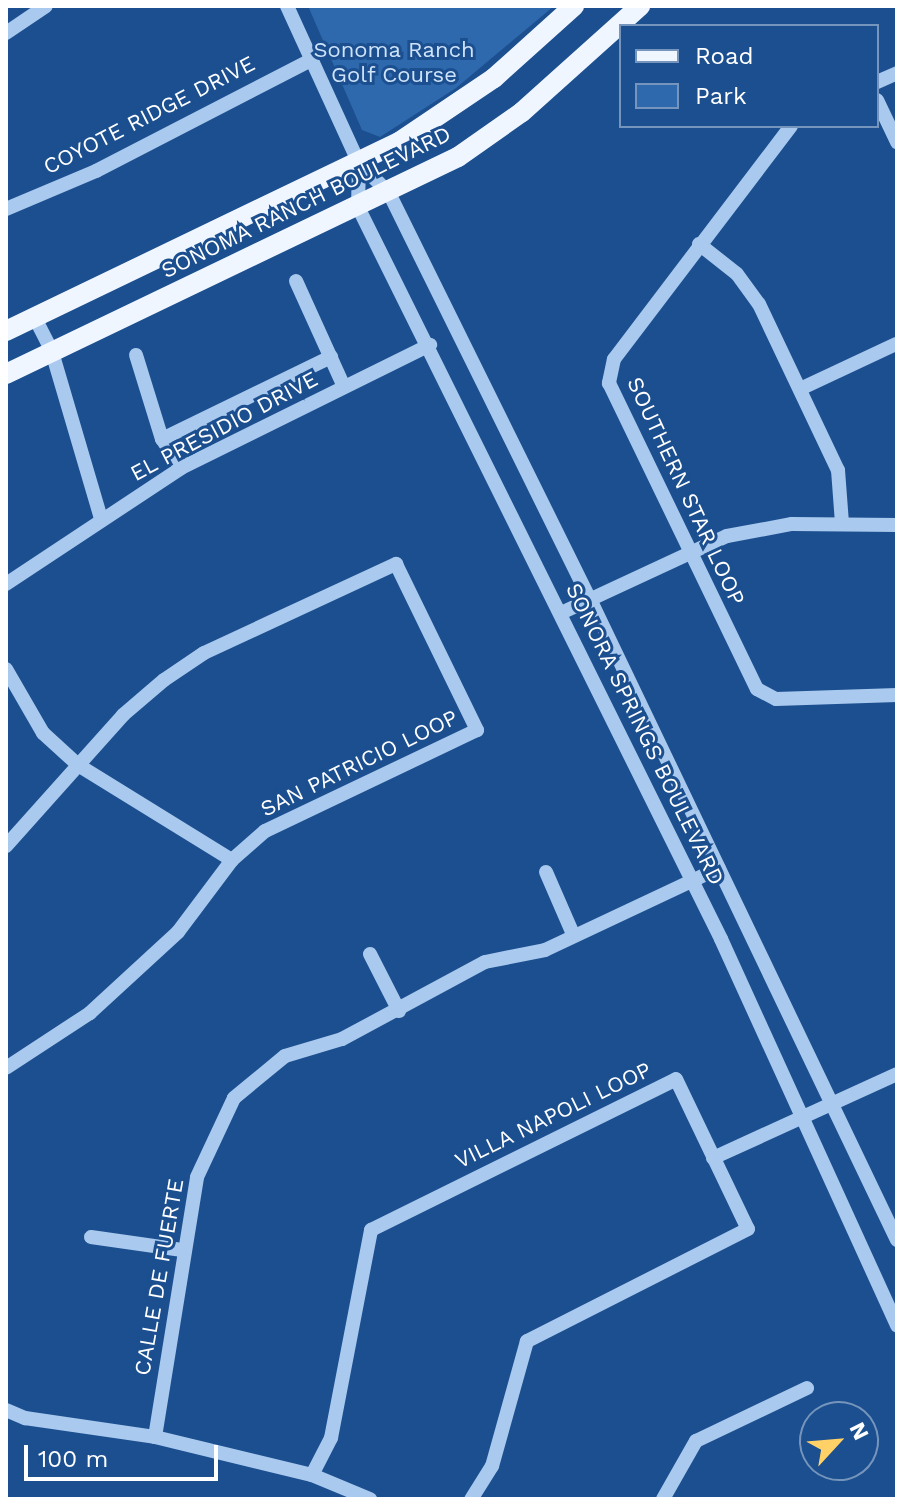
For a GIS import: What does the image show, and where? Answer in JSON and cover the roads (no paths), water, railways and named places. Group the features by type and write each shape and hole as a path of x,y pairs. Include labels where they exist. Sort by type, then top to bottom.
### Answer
{"main road":[{"name":"SONOMA RANCH BOULEVARD","path":"6,331 359,163 458,104 574,6"},
{"name":"SONOMA RANCH BOULEVARD","path":"620,24 640,6"},
{"name":"SONOMA RANCH BOULEVARD","path":"6,374 389,193 458,157 522,112 619,25"}],"street":[{"path":"6,33 46,6"},
{"name":"SONORA SPRINGS BOULEVARD","path":"287,6 359,163 389,193 589,597 897,1240"},
{"name":"COYOTE RIDGE DRIVE","path":"6,209 96,171 311,60"},
{"path":"879,104 897,142"},
{"name":"SOUTHERN STAR LOOP","path":"789,128 614,359 609,377 687,550 761,693 776,699 897,695"},
{"name":"SONORA SPRINGS BOULEVARD","path":"359,163 358,207 430,345 692,880 897,1326"},
{"path":"699,244 753,293 838,470 842,523"},
{"path":"296,281 344,387"},
{"path":"35,318 52,352 101,519"},
{"path":"800,389 896,344"},
{"name":"EL PRESIDIO DRIVE","path":"6,584 181,468 430,345"},
{"path":"136,355 162,439 181,468"},
{"path":"162,439 331,357"},
{"path":"561,613 687,550 766,527 842,523 897,525"},
{"name":"SAN PATRICIO LOOP","path":"78,765 123,715 204,653 396,564 477,730 265,831 232,860"},
{"path":"6,669 43,733 78,765 232,860 178,932 90,1013 6,1068"},
{"path":"6,846 78,765"},
{"name":"CALLE DE FUERTE","path":"155,1437 182,1250 197,1177 234,1098 285,1056 342,1039 485,962 545,950 573,934 719,868"},
{"path":"546,872 573,934"},
{"path":"370,954 399,1011"},
{"path":"713,1158 897,1074"},
{"name":"VILLA NAPOLI LOOP","path":"312,1475 331,1438 371,1230 676,1079 748,1229 527,1341 492,1466 471,1499"},
{"path":"91,1237 182,1250"},
{"path":"663,1499 696,1441 807,1388"},
{"path":"6,1410 25,1418 155,1437 312,1475 370,1499"}],"park label":[{"name":"Sonoma Ranch Golf Course","path":"394,62"}]}
